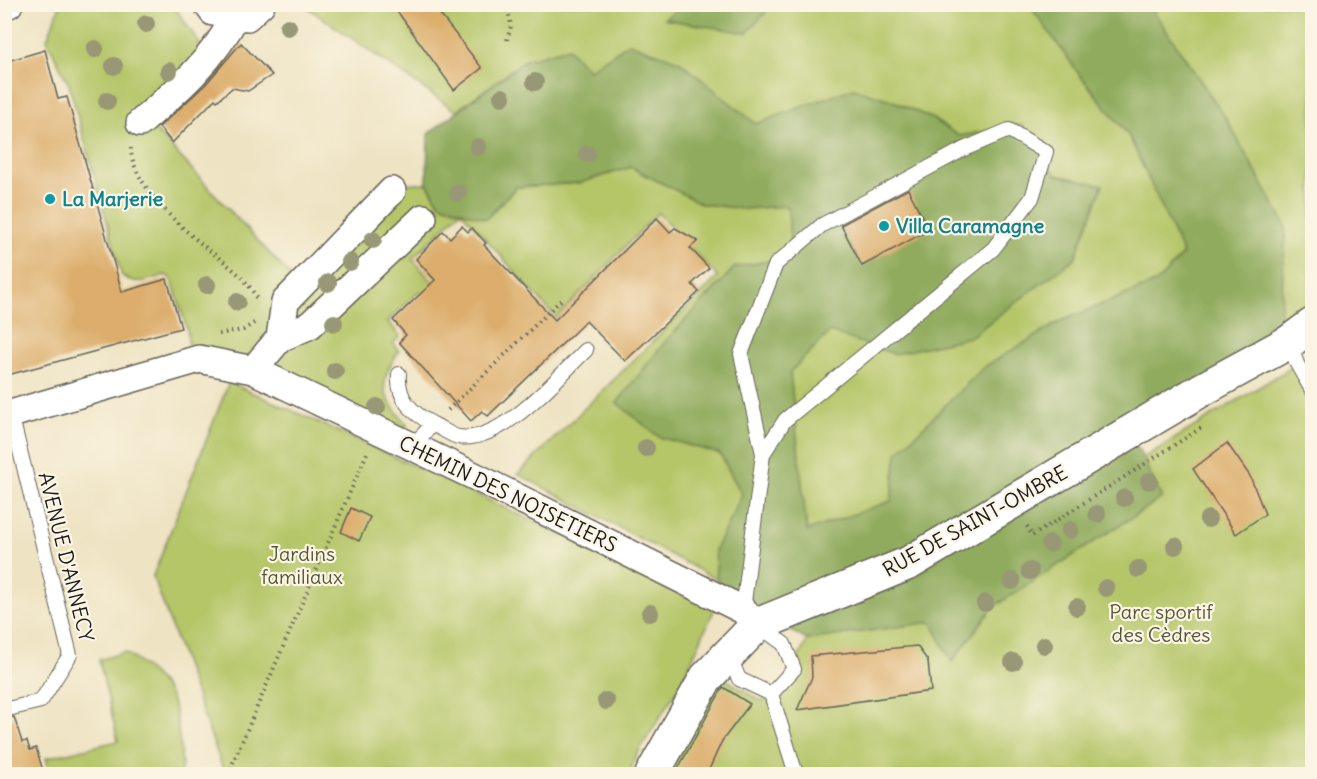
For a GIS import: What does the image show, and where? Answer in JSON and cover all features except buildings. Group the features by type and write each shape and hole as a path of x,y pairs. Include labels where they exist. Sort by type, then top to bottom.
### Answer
{"street":[{"path":"207,4 213,12 247,17 261,4"},
{"path":"140,123 182,87 227,34 236,15"},
{"path":"280,338 285,302 392,191"},
{"path":"253,370 280,338 310,325 423,218"},
{"name":"RUE DE SAINT-OMBRE","path":"652,774 706,678 728,653 750,617 909,563 1301,333"},
{"path":"8,415 194,360"},
{"name":"CHEMIN DES NOISETIERS","path":"194,360 253,370 412,446 750,617"}],"lane":[{"path":"763,454 785,420 993,249 1032,198 1046,152 1009,130 964,149 822,225 776,264 741,354 763,454 750,617 784,644 794,669 771,694"},
{"path":"1301,333 1297,363 1312,390"},
{"path":"399,374 401,398 420,417 456,437 474,437 488,433 534,400 586,350"},
{"name":"AVENUE D'ANNECY","path":"4,710 41,701 70,655 8,415"},
{"path":"412,446 433,424"},
{"path":"728,653 739,679 771,694 796,774"}],"path":[{"path":"507,4 511,26 507,40"},
{"path":"140,123 131,141 131,159 144,183 169,214 240,275 254,292 260,307"},
{"path":"433,424 564,297"},
{"path":"194,360 196,342 208,336 243,330 257,322 258,315"},
{"path":"1032,536 1208,423"},
{"path":"228,774 377,429"}],"green space":[{"path":"60,5 173,5 204,50 138,111 296,282 391,184 427,183 440,204 486,219 516,187 580,183 631,167 648,177 567,87 629,43 589,70 525,60 456,111 304,5 1050,5 1263,337 761,603 518,474 718,277 658,213 556,318 461,211 412,259 444,294 435,304 420,291 388,321 400,336 393,344 399,351 387,373 385,390 392,406 407,425 402,434 189,351 187,329 171,278 165,275 149,280 133,281 122,276 69,85 47,40"},
{"path":"683,5 772,5 747,33 664,19"},
{"path":"1026,5 1148,5 1152,9 1227,120 1286,227 1279,338 914,552 757,610 717,586 715,550 742,495 720,454 659,437 617,403 664,343 735,267 791,257 788,206 743,209 702,204 631,167 580,183 516,187 486,219 440,204 427,183 428,134 525,60 568,48 589,70 629,43 679,61 756,124 853,88 891,100 933,119 959,136 1022,125 1056,175 1103,185 1075,258 970,337 894,354 830,332 790,372 807,531 891,501 897,453 984,367 1061,321 1157,282 1183,254 1129,136 1079,74 1031,7"},
{"path":"1148,5 1312,5 1312,313 1279,338"},
{"name":"Parc sportif des Cèdres","path":"1312,350 1312,774 669,774 719,675 761,701 780,696 807,640 931,621 968,565 1297,364"},
{"name":"Jardins familiaux","path":"229,382 476,494 715,608 682,682 634,759 630,774 220,774 223,769 153,576"},
{"path":"1135,442 1162,498 993,607 952,662 931,622 807,640 775,622"},
{"path":"125,652 156,677 171,699 178,726 182,765 180,774 50,774 46,758 118,741 99,660"}],"place":[{"name":"La Marjerie","path":"50,199"},
{"name":"Villa Caramagne","path":"884,226"}]}
